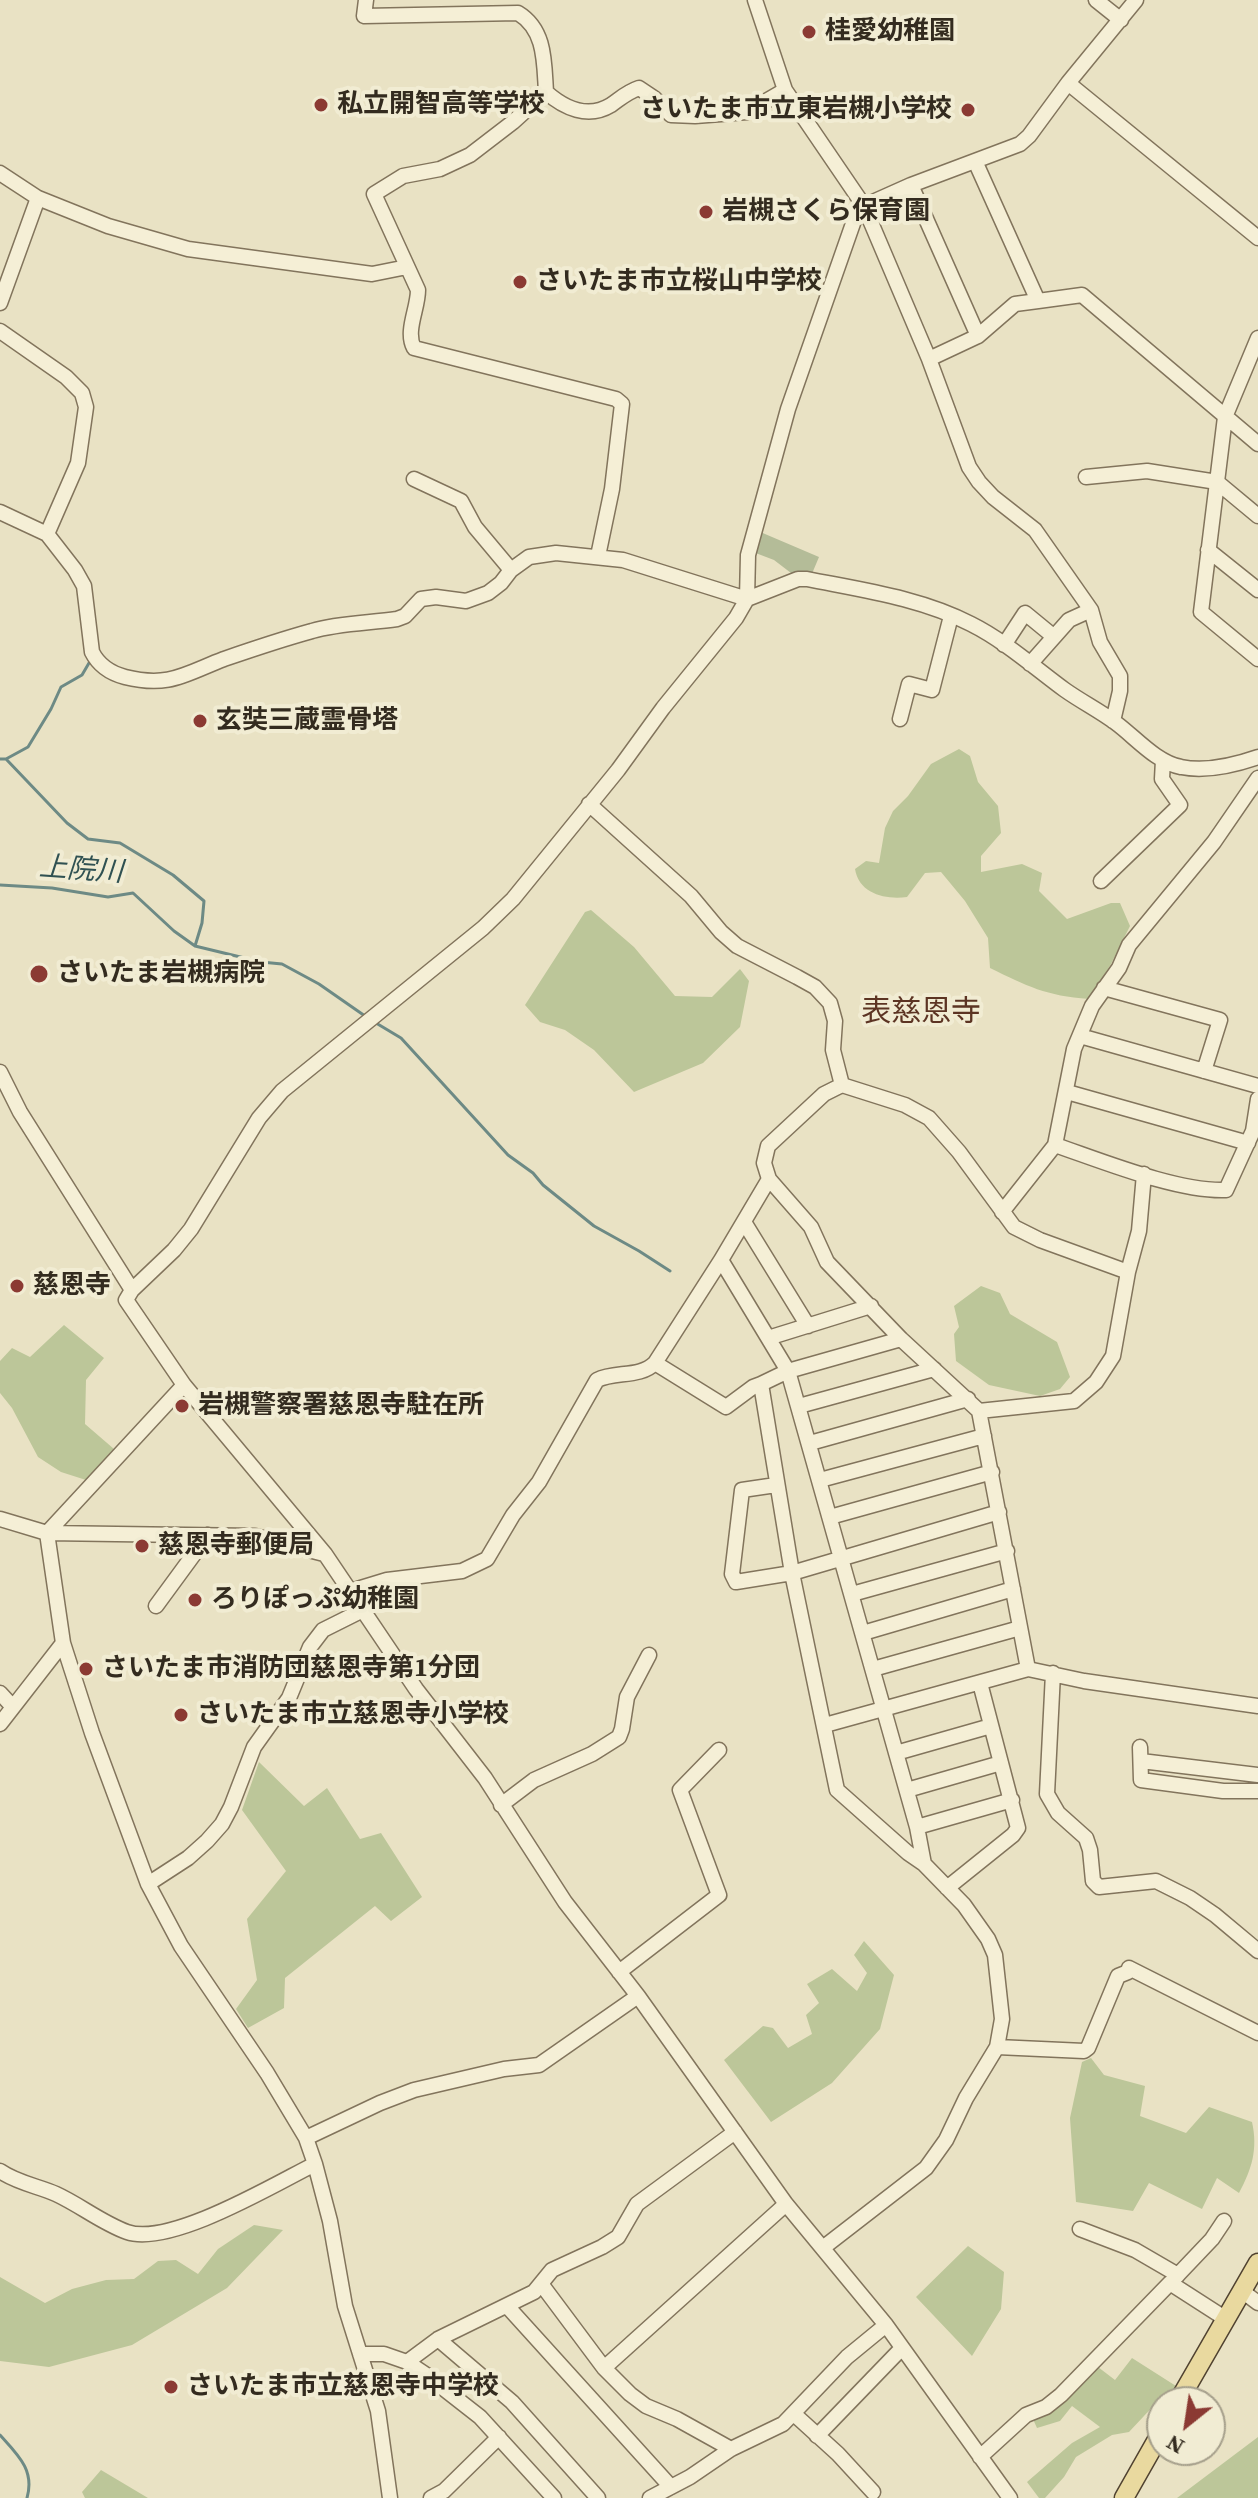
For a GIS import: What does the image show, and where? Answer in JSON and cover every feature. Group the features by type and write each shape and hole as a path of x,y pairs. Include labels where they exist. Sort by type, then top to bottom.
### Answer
{"main road":[{"path":"1187,2386 1257,2268"},
{"path":"1124,2498 1146,2459"}],"street":[{"path":"366,0 364,16 518,13 542,40 546,92 557,102 587,113 602,110 625,93 639,88 671,115 695,116 747,112 785,90"},
{"path":"755,0 785,90 864,206 929,359 969,467 993,497 1035,530 1091,610 1100,642 1120,676 1113,721"},
{"path":"1096,0 1121,20"},
{"path":"1010,2498 886,2325 786,2204 638,1996 565,1902 485,1778 416,1689 325,1554 184,1385 126,1300 191,1229 259,1118 282,1091 483,928 513,899 729,628 747,599 748,555 788,409 857,212 911,185 1020,144 1136,0"},
{"path":"1068,83 1258,238"},
{"path":"546,92 470,155 440,169 403,176 374,194 418,290 409,339 414,348 616,399 622,404 612,489 598,556"},
{"path":"975,161 1038,301"},
{"path":"0,173 38,198 108,226 188,249 372,274 407,267"},
{"path":"911,185 978,336"},
{"path":"0,303 38,198"},
{"path":"929,359 978,336 1015,304 1082,295 1258,444"},
{"path":"0,331 66,377 82,393 86,407 78,463 47,534"},
{"path":"1258,338 1225,417 1201,612 1258,659"},
{"path":"1086,477 1147,471 1217,482 1258,516"},
{"path":"414,479 461,501 475,527 511,570"},
{"path":"0,512 47,534 75,570 84,586 92,652 97,661 116,674 146,682 189,675 223,660 316,629 397,619 405,616 421,599 436,597 466,601 488,593 529,557 556,553 598,556 623,560 747,599 798,579 885,594 951,616 986,632 1163,760 1180,767 1254,764"},
{"path":"1208,550 1258,590"},
{"path":"1030,664 1069,620 1091,610"},
{"path":"1004,645 1025,613 1053,636"},
{"path":"900,719 909,684 932,690 951,616"},
{"path":"1101,881 1180,805 1162,779 1163,760"},
{"path":"1002,1212 1055,1145 1074,1049 1092,1006 1119,968 1129,945 1214,842 1258,778"},
{"path":"589,804 691,896 737,946 815,987 830,1003 835,1021 833,1050 842,1085"},
{"path":"1104,988 1220,1020 1204,1071"},
{"path":"1080,1036 1258,1086"},
{"path":"0,1072 20,1112 132,1290"},
{"path":"1028,1669 979,1411 901,1339 827,1262 811,1227 769,1179 764,1163 768,1146 824,1094 842,1085 905,1105 929,1118 959,1152 1014,1227 1040,1240 1128,1272"},
{"path":"1067,1092 1248,1143"},
{"path":"1055,1145 1144,1174 1187,1185 1226,1190 1253,1131 1258,1099"},
{"path":"979,1411 1074,1401 1096,1382 1113,1356 1128,1272 1139,1231 1144,1174"},
{"path":"351,1591 387,1580 462,1571 487,1559 513,1515 539,1482 597,1380 640,1372 655,1363 769,1179"},
{"path":"744,1222 808,1326"},
{"path":"721,1260 788,1371 907,1790 924,1864"},
{"path":"768,1338 871,1306"},
{"path":"655,1363 726,1407 753,1387 788,1371 901,1339"},
{"path":"799,1406 934,1369"},
{"path":"761,1384 792,1573 837,1790 924,1864 964,1905 988,1939 995,1955 1002,2019 997,2047 966,2098 946,2140 926,2168 824,2247"},
{"path":"47,1533 184,1385"},
{"path":"810,1443 968,1399"},
{"path":"820,1480 984,1436"},
{"path":"830,1517 992,1472"},
{"path":"776,1485 742,1490 732,1574 734,1580 740,1583 792,1573 999,1512"},
{"path":"0,1519 47,1533 255,1536 325,1554"},
{"path":"47,1533 63,1643 92,1733 148,1884 181,1946 267,2073 306,2138 330,2221 345,2306 378,2411 390,2498"},
{"path":"156,1606 208,1535"},
{"path":"852,1594 1007,1551"},
{"path":"863,1633 1013,1589"},
{"path":"148,1884 188,1858 222,1824 254,1747 289,1698 310,1647 323,1630 363,1610"},
{"path":"873,1669 1020,1628"},
{"path":"0,1724 63,1643"},
{"path":"501,1805 534,1780 592,1754 619,1737 627,1697 649,1655"},
{"path":"825,1725 1028,1669 1084,1681 1258,1706"},
{"path":"1053,1673 1046,1787 1053,1807 1086,1838 1093,1881 1099,1887 1156,1881 1215,1915 1258,1951"},
{"path":"947,1888 1018,1828 980,1683"},
{"path":"0,1693 12,1706"},
{"path":"896,1753 991,1726"},
{"path":"619,1972 719,1895 680,1790 719,1750"},
{"path":"1258,1775 1140,1754 1141,1780 1223,1791 1258,1791"},
{"path":"907,1790 1001,1763"},
{"path":"917,1827 1012,1800"},
{"path":"997,2047 1084,2051 1088,2048 1118,1976 1128,1972 1129,1968 1258,2033"},
{"path":"306,2138 414,2090 504,2069 539,2065 638,1996"},
{"path":"407,2362 438,2339 534,2292 552,2270 618,2237 637,2204 735,2132"},
{"path":"0,2171 33,2188 54,2193 129,2233 144,2234 174,2230 205,2219 315,2164"},
{"path":"604,2368 786,2204"},
{"path":"980,2457 1026,2415 1046,2407 1061,2395 1206,2245 1224,2221"},
{"path":"1080,2229 1135,2250 1226,2319"},
{"path":"542,2285 604,2368 646,2406 731,2449"},
{"path":"1242,2291 1258,2303"},
{"path":"507,2306 671,2487"},
{"path":"651,2498 690,2477 731,2449 783,2424 847,2357 886,2325"},
{"path":"438,2339 512,2402 598,2498"},
{"path":"817,2436 902,2348"},
{"path":"360,2354 384,2354 407,2362 480,2417 554,2498"},
{"path":"794,2414 838,2454 873,2492"},
{"path":"431,2498 444,2491 499,2437"}],"green space":[{"path":"758,531 819,557 811,576 791,573 774,560 753,552"},
{"path":"959,749 970,756 978,782 998,806 1001,833 981,856 981,872 1022,864 1042,873 1039,891 1067,919 1111,903 1120,903 1130,926 1089,999 1037,989 990,968 988,938 965,901 941,872 925,873 907,897 899,898 875,894 858,878 855,869 866,861 879,863 885,828 893,811 931,764"},
{"path":"591,910 634,947 675,996 712,997 740,969 749,981 740,1027 703,1063 634,1092 594,1050 565,1030 540,1022 525,1005 585,912"},
{"path":"981,1286 1000,1293 1010,1314 1057,1342 1070,1377 1060,1389 1040,1396 989,1385 956,1361 954,1334 959,1327 954,1306"},
{"path":"64,1325 104,1358 86,1380 85,1424 114,1449 86,1480 61,1472 38,1457 12,1408 0,1393 0,1361 12,1348 30,1357"},
{"path":"259,1762 304,1806 327,1788 360,1839 381,1833 422,1897 391,1921 375,1906 285,1978 284,2008 248,2028 236,2009 257,1980 247,1919 286,1871 242,1810"},
{"path":"864,1941 894,1975 880,2029 832,2083 771,2122 724,2060 763,2026 773,2028 788,2048 812,2034 806,2015 819,2003 807,1984 832,1969 857,1991 867,1973 854,1955"},
{"path":"1091,2058 1104,2075 1145,2086 1140,2116 1186,2133 1209,2107 1252,2122 1253,2159 1239,2193 1217,2178 1202,2209 1149,2183 1133,2211 1076,2202 1070,2118 1082,2062"},
{"path":"254,2225 283,2230 227,2288 132,2345 49,2367 0,2361 0,2277 45,2303 72,2289 106,2280 134,2279 158,2261 176,2260 198,2274 218,2249"},
{"path":"968,2246 1004,2272 1001,2309 972,2356 916,2297"},
{"path":"1132,2358 1176,2386 1146,2386 1146,2414 1129,2432 1112,2435 1076,2457 1064,2477 1045,2498 1039,2498 1027,2482 1072,2443 1100,2427 1072,2406 1060,2421 1037,2428 1032,2417 1098,2367 1115,2380"},
{"path":"1258,2437 1258,2498 1177,2498 1219,2466 1226,2466 1226,2461"},
{"path":"101,2470 148,2498 85,2498 82,2492"}],"waterway":[{"path":"0,759 28,747 61,687 82,675 89,663"},
{"path":"6,759 67,823 88,839 120,843 173,875 204,901 195,946"},
{"name":"上院川","path":"0,885 52,888 108,897 133,893 195,946 282,964 319,984 365,1016"},
{"name":"上院川","path":"376,1023 401,1038 508,1155 533,1173 543,1185 594,1226 670,1271"},
{"path":"0,2435 19,2456 27,2471 27,2498"}],"place":[{"name":"桂愛幼稚園","path":"809,32"},
{"name":"私立開智高等学校","path":"321,105"},
{"name":"さいたま市立東岩槻小学校","path":"968,110"},
{"name":"岩槻さくら保育園","path":"706,212"},
{"name":"さいたま市立桜山中学校","path":"520,282"},
{"name":"玄奘三蔵霊骨塔","path":"200,721"},
{"name":"さいたま岩槻病院","path":"39,974"},
{"name":"慈恩寺","path":"17,1286"},
{"name":"岩槻警察署慈恩寺駐在所","path":"182,1406"},
{"name":"慈恩寺郵便局","path":"142,1546"},
{"name":"ろりぽっぷ幼稚園","path":"195,1600"},
{"name":"さいたま市消防団慈恩寺第1分団","path":"86,1669"},
{"name":"さいたま市立慈恩寺小学校","path":"181,1715"},
{"name":"さいたま市立慈恩寺中学校","path":"171,2387"}],"district":[{"name":"表慈恩寺","path":"921,1013"}]}
